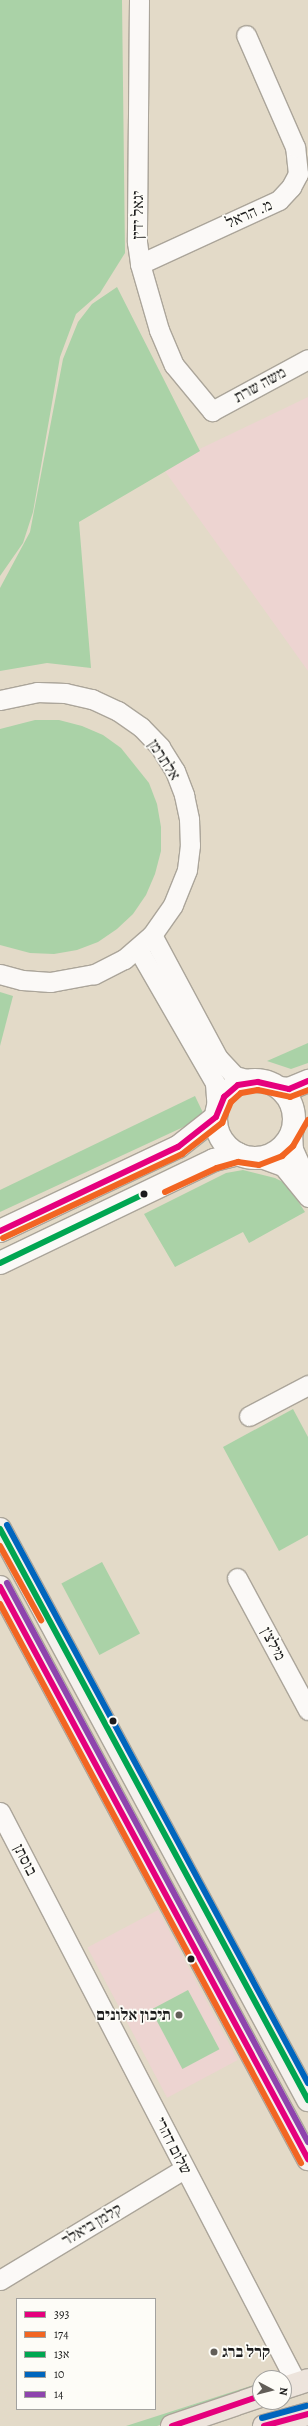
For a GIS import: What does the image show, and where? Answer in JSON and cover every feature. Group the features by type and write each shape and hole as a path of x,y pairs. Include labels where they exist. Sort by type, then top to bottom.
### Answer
{"main road":[{"path":"0,1529 308,2100"},
{"path":"0,1586 308,2159"},
{"path":"172,2426 252,2399"},
{"path":"264,2426 308,2414"}],"street":[{"name":"יגאל ידין","path":"138,0 137,242 140,264 159,330 174,365 212,411"},
{"name":"מ. הראל","path":"140,264 280,200 291,187 298,174 295,147 246,35"},
{"name":"משה שרת","path":"212,411 308,359"},
{"name":"אלתרמן","path":"0,700 37,692 65,693 92,699 118,711 140,727 160,747 175,771 184,795 189,820 190,845 181,888 174,905 152,936 138,949 109,968 78,979 50,982 22,980 0,974"},
{"path":"152,936 218,1058 235,1076 279,1088 289,1089 308,1081"},
{"path":"138,949 215,1083 216,1114 221,1140 248,1155 283,1166 308,1197"},
{"path":"0,1232 178,1147 216,1114 229,1090 238,1085 258,1082"},
{"path":"279,1088 290,1100 293,1129 293,1149 308,1183"},
{"path":"0,1263 208,1162 278,1149 308,1107"},
{"path":"249,1416 308,1386"},
{"name":"מילצ'ן","path":"237,1578 308,1710"},
{"name":"בוסתן","path":"0,1812 50,1908"},
{"name":"שלום דהרי","path":"50,1908 296,2384"},
{"name":"קלמן ביאלר","path":"0,2280 184,2169"}],"shaded area":[{"path":"308,397 308,671 162,467"},
{"path":"158,1910 238,2060 167,2098 87,1948"}],"green space":[{"path":"0,0 122,0 125,253 100,293 76,314 60,357 33,512 23,543 0,576"},
{"path":"117,287 200,451 79,522 91,668 47,663 0,671 0,588 30,532 63,359 78,322 92,304"},
{"path":"35,720 59,720 82,726 103,735 121,748 149,783 157,804 161,827 161,851 155,874 146,895 133,914 117,929 98,942 77,950 54,954 30,953 0,945 0,729"},
{"path":"0,992 13,996 0,1046"},
{"path":"308,1043 308,1063 291,1069 267,1061"},
{"path":"195,1096 205,1117 0,1212 0,1190"},
{"path":"243,1170 275,1178 287,1184 305,1212 249,1243 243,1232 175,1267 144,1214 226,1173"},
{"path":"293,1409 308,1437 308,1535 279,1551 223,1447"},
{"path":"102,1562 140,1634 99,1655 61,1584"},
{"path":"188,1990 219,2049 182,2069 151,2010"},
{"path":"252,2386 252,2393 157,2426 126,2426"}],"transit line":[{"name":"393","path":"216,1117 224,1097 238,1085 258,1082 289,1089 308,1081"},
{"name":"174","path":"3,1238 182,1154 222,1123 231,1102 241,1093 258,1090 290,1097 308,1090"},
{"name":"393","path":"0,1231 178,1147 216,1117"},
{"name":"174","path":"165,1192 217,1168 238,1162 259,1165 282,1156 293,1146 308,1120"},
{"name":"13א","path":"0,1263 144,1194"},
{"name":"10","path":"7,1525 308,2083"},
{"name":"13א","path":"0,1529 308,2100"},
{"name":"174","path":"0,1546 41,1620"},
{"name":"14","path":"7,1583 308,2142"},
{"name":"393","path":"0,1587 308,2159"},
{"name":"174","path":"0,1604 301,2163"},
{"name":"393","path":"172,2426 252,2399"},
{"name":"10","path":"262,2418 306,2406"},
{"name":"393","path":"264,2426 308,2414"}],"place":[{"name":"תיכון אלונים","path":"179,2015"},
{"name":"קרל ברג","path":"214,2352"}]}
